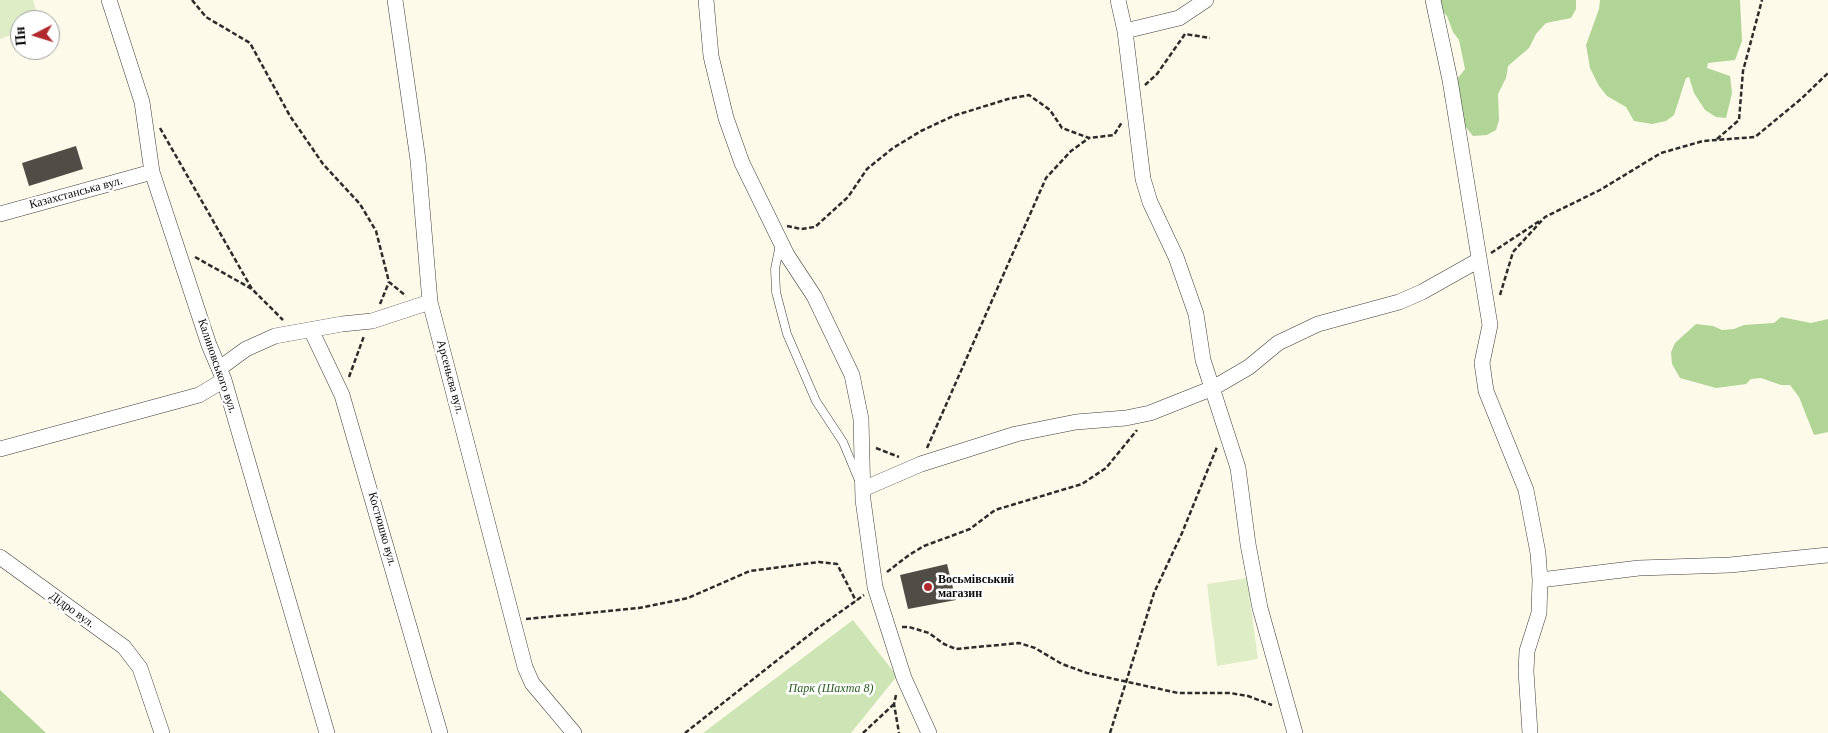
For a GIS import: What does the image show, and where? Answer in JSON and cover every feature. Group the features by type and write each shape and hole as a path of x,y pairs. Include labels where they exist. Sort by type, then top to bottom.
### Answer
{"street":[{"name":"Калиновського вул.","path":"109,0 142,102 152,172 209,345 222,374 326,733"},
{"name":"Арсеньєва вул.","path":"395,0 418,160 424,304 532,684 574,733"},
{"path":"706,0 711,56 726,118 742,163 781,242 814,296 852,375 861,419 863,489 875,584 904,678 929,733"},
{"path":"1118,0 1125,31 1143,179 1150,202 1176,257 1193,306 1203,360 1238,468 1248,544 1260,608 1295,733"},
{"path":"1125,31 1179,18 1206,0"},
{"path":"1433,0 1450,80 1490,325 1482,363 1486,391 1526,490 1538,553 1540,580 1539,613 1527,651 1526,672 1530,733"},
{"name":"Казахстанська вул.","path":"0,214 152,172"},
{"path":"863,489 921,464 1016,434 1076,422 1126,418 1150,413 1213,388 1249,368 1278,344 1310,328 1399,302 1422,292 1479,260"},
{"path":"0,449 199,395 246,349 275,336 342,324 372,321 424,304"},
{"name":"Костюшко вул.","path":"311,330 342,395 440,733"},
{"path":"1540,580 1639,568 1730,565 1828,555"},
{"name":"Дідро вул.","path":"0,557 124,647 140,668 162,733"}],"lane":[{"path":"781,242 775,269 776,292 787,334 816,401 842,442 863,489"}],"path":[{"path":"192,0 206,17 250,42 294,124 323,164 360,204 376,230 389,282 372,321 359,343 354,364 342,395"},
{"path":"1716,140 1739,120 1743,70 1762,0"},
{"path":"771,223 801,229 815,227 848,197 867,169 892,148 953,116 1008,99 1030,95 1050,110 1062,128 1089,138 1114,135 1134,98 1157,74 1185,34 1210,38"},
{"path":"1479,260 1545,217 1600,190 1661,153 1703,142 1754,136 1802,99 1828,73"},
{"path":"156,122 166,136 252,289 294,332"},
{"path":"862,438 878,449 921,464 980,325 1003,279 1046,178 1071,151 1089,138"},
{"path":"1499,297 1513,252 1545,217"},
{"path":"177,247 252,289"},
{"path":"389,282 424,304"},
{"path":"685,733 818,628 856,602 909,555 924,546 970,529 995,510 1082,484 1106,468 1150,413"},
{"path":"1110,733 1154,593 1182,533 1225,426"},
{"path":"513,620 639,608 688,598 750,571 819,562 836,564 856,602"},
{"path":"888,629 909,627 929,633 944,644 956,649 1019,643 1035,648 1062,664 1078,670 1178,693 1230,693 1248,696 1289,712"},
{"path":"899,733 894,704 897,690 904,678"},
{"path":"863,733 894,704"}],"green space":[{"path":"0,0 33,0 36,10 10,10 10,36 0,39"},
{"path":"1439,0 1576,0 1576,9 1571,18 1546,23 1536,34 1529,48 1508,66 1506,78 1498,94 1499,120 1496,130 1487,135 1473,136 1465,126 1461,105 1448,102 1444,97 1445,84 1458,78 1465,69 1459,40 1453,32 1447,16 1440,9"},
{"path":"1600,0 1740,0 1742,41 1735,60 1708,63 1707,68 1730,76 1732,93 1726,118 1716,117 1705,110 1694,93 1689,77 1686,78 1674,115 1666,121 1652,124 1634,121 1626,107 1607,96 1599,86 1590,68 1586,45 1599,9"},
{"path":"1781,317 1811,323 1828,319 1828,432 1814,435 1799,397 1790,385 1781,385 1761,378 1751,379 1746,384 1716,388 1680,378 1672,364 1671,352 1675,343 1696,324 1713,326 1722,330 1734,329 1744,325 1774,323"},
{"path":"1247,578 1258,659 1217,666 1207,584"},
{"name":"Парк (Шахта 8)","path":"853,620 897,676 851,733 703,733"},
{"path":"0,690 46,733 0,733"}],"building":[{"path":"76,146 83,169 29,186 22,163"},
{"name":"Восьмівський магазин","path":"947,564 956,600 908,609 900,575"}],"place":[{"name":"Восьмівський магазин","path":"928,587"}]}
